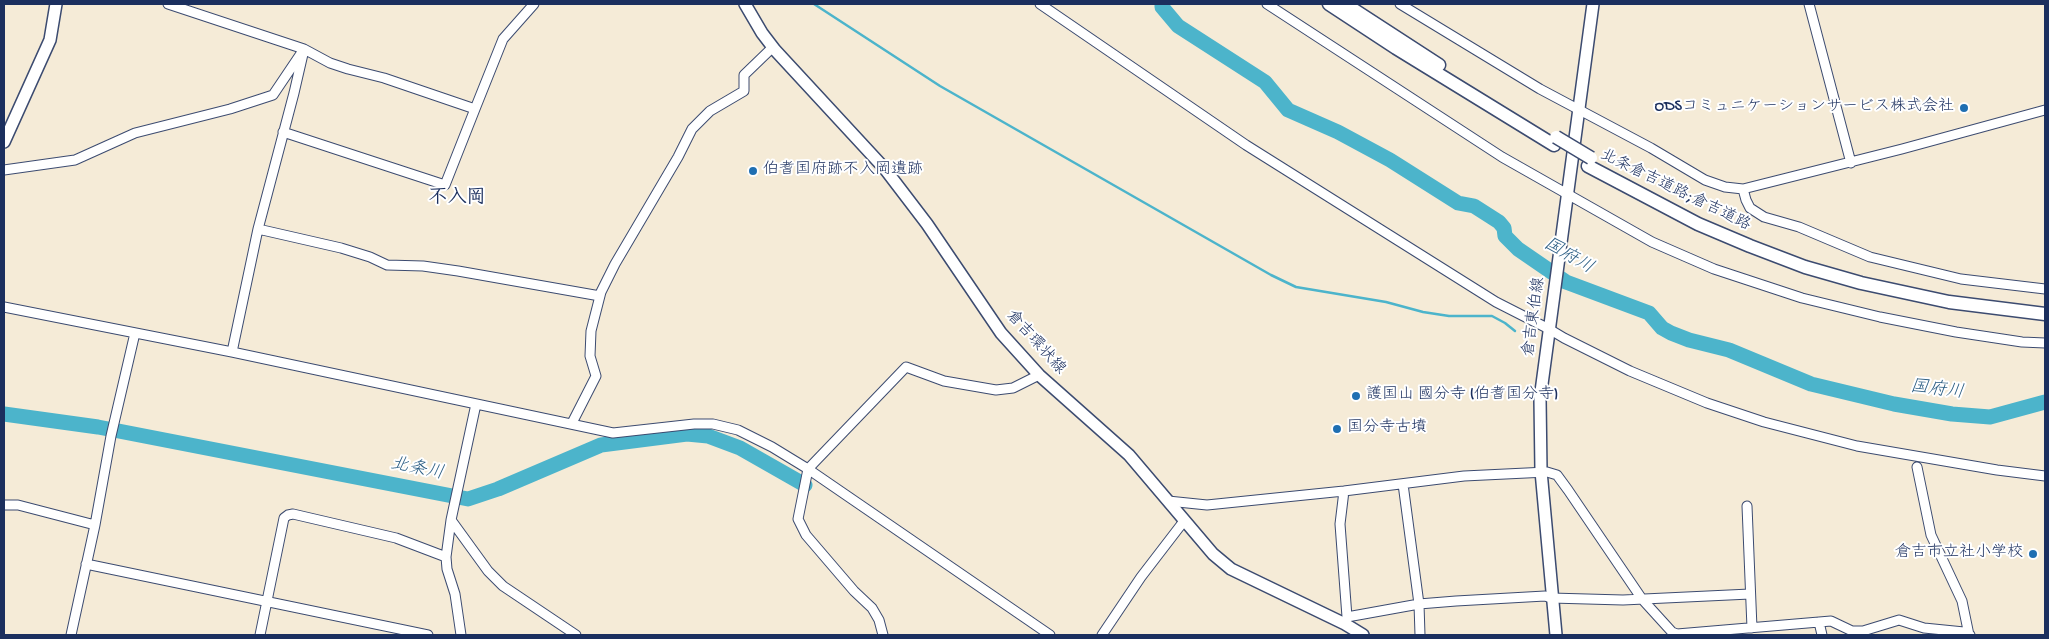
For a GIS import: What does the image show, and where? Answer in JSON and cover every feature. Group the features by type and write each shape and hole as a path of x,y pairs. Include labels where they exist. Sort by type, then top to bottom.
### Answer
{"highway":[{"name":"北条倉吉道路;倉吉道路","path":"1329,4 1396,48 1698,224 1805,267 1861,283 1949,302 2045,314"},
{"name":"北条倉吉道路;倉吉道路","path":"1345,4 1555,141"},
{"name":"北条倉吉道路;倉吉道路","path":"1590,162 1752,240 1807,259 1863,276 1950,295 2045,307"}],"main road":[{"path":"4,142 50,40 56,4"},
{"name":"倉吉環状線","path":"745,4 762,33 773,47 885,169 927,224 1001,333 1039,375 1130,456 1213,554 1231,569 1346,621 1363,635"},
{"name":"倉吉東伯線","path":"1556,635 1551,598 1541,471 1540,399 1593,4"}],"street":[{"path":"168,4 304,48 348,69 384,78 475,109"},
{"path":"283,132 445,185 503,39 534,4"},
{"path":"1040,4 1246,145 1496,302 1551,323 1564,338 1630,370 1707,403 1764,422 1857,446 1997,470 2045,476"},
{"path":"1267,4 1502,157 1661,246 1714,269 1802,298 1880,317 1956,332 2022,342 2045,343"},
{"path":"1400,4 1540,89 1705,180 1725,187 1743,189 2045,110"},
{"path":"1809,4 1850,162"},
{"path":"572,423 596,376 590,356 591,331 600,296 615,264 678,157 692,129 710,111 744,91 744,75 773,47"},
{"path":"232,352 258,229 304,48"},
{"path":"4,170 75,160 135,133 230,109 273,95 304,48"},
{"path":"1743,189 1750,208 1764,217 1799,227 1870,257 1961,279 2045,289"},
{"path":"258,229 370,256 386,265 423,266 458,271 600,296"},
{"path":"4,307 232,352 613,433 694,424 713,424 738,430 772,447 808,469 1050,635"},
{"path":"71,635 95,525 113,426 135,333"},
{"path":"883,635 872,608 854,591 806,534 798,519 808,469 906,367 944,381 996,390 1013,388 1039,375"},
{"path":"461,635 455,594 447,570 446,557 451,520 476,404"},
{"path":"1917,467 1931,535 1962,601 1969,635"},
{"path":"1168,500 1207,505 1464,476 1541,471 1557,475 1642,599 1672,632 1677,634 1819,622 1831,622 1852,631 1863,630 1899,620 1924,628 1964,632 1969,635"},
{"path":"1403,484 1419,604 1420,635"},
{"path":"1344,491 1340,524 1346,621 1419,604 1545,596 1551,598 1642,599 1750,594"},
{"path":"4,504 18,505 95,525"},
{"path":"1747,506 1752,628"},
{"path":"260,635 284,518 288,515 293,514 396,538 446,557"},
{"path":"451,520 488,571 503,586 576,635"},
{"path":"1102,635 1140,576 1184,521"},
{"path":"86,564 428,635"},
{"path":"1819,622 1822,635"}],"waterway":[{"path":"814,4 940,86 1271,275 1296,287 1386,302 1423,312 1449,316 1492,316 1515,331"},
{"name":"国府川","path":"1162,4 1162,7 1178,26 1265,82 1288,110 1338,132 1390,160 1458,203 1474,206 1499,222 1504,228 1505,236 1518,249 1566,282 1649,313 1662,328 1671,333 1689,340 1729,350 1811,384 1894,404 1952,414 1990,417 2045,402"},
{"name":"北条川","path":"4,414 98,427 468,499 498,489 601,445 687,434 708,436 740,448 805,485"}],"place":[{"name":"ODSコミュニケーションサービス株式会社","path":"1964,108"},
{"name":"伯耆国府跡不入岡遺跡","path":"753,171"},
{"name":"護国山 國分寺 (伯耆国分寺)","path":"1356,396"},
{"name":"国分寺古墳","path":"1337,429"},
{"name":"倉吉市立社小学校","path":"2033,554"}],"district":[{"name":"不入岡","path":"457,199"}]}
